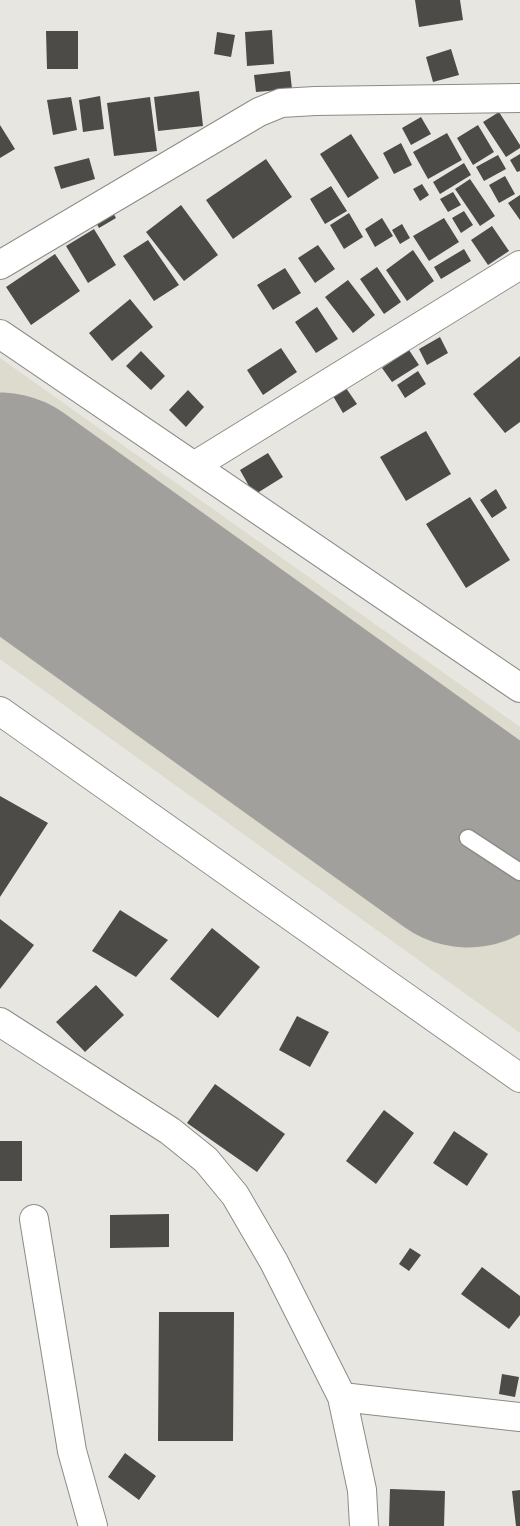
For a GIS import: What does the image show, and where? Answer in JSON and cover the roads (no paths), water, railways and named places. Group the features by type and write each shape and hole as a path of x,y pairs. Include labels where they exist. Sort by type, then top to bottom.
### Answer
{"street":[{"path":"0,265 269,107 281,103 296,101 520,98"},
{"path":"194,466 520,265"},
{"path":"0,334 520,688"},
{"path":"0,711 520,1078"},
{"path":"0,1022 170,1131 206,1160 235,1195 274,1262 342,1397 362,1490 364,1526"},
{"path":"34,1219 72,1451 93,1526"},
{"path":"342,1397 520,1417"}],"lane":[{"path":"468,838 520,872"}]}
